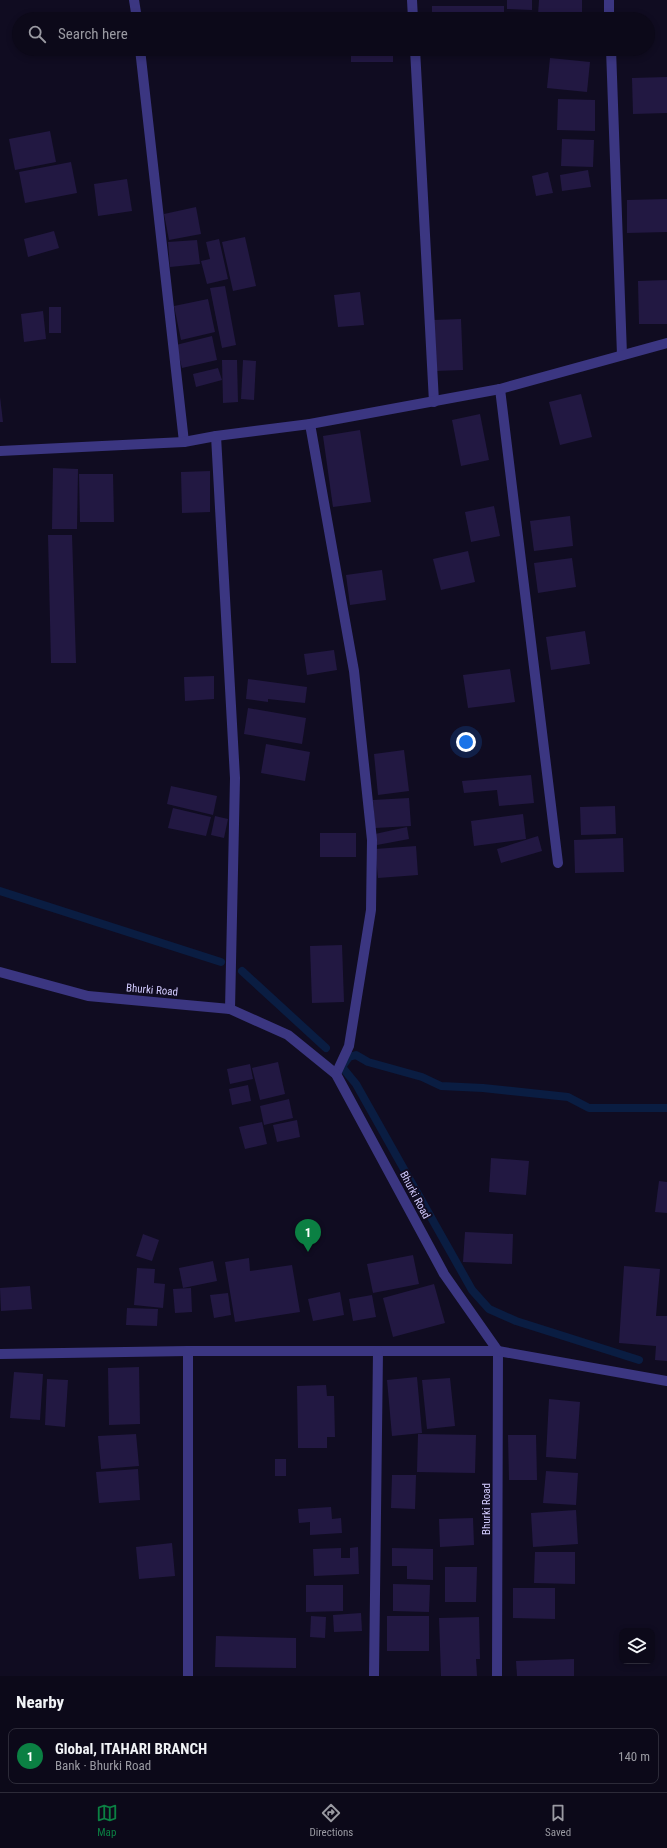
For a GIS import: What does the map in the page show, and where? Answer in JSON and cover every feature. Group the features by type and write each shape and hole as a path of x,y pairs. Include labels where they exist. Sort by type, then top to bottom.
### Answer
{"street":[{"path":"134,0 135,12"},
{"path":"412,0 413,12"},
{"path":"609,0 609,12"},
{"path":"141,56 184,442"},
{"path":"415,56 434,402"},
{"path":"610,56 622,355"},
{"path":"0,451 184,442 216,436 310,424 500,389 667,343"},
{"path":"500,389 558,863"},
{"path":"310,424 354,671 372,840 371,910 349,1046 336,1074"},
{"path":"216,436 235,778 230,1009"},
{"name":"Bhurki Road","path":"0,972 88,996 230,1009 288,1035 336,1074 444,1274 498,1351 497,1676"},
{"path":"0,1354 188,1351 498,1351 667,1381"},
{"path":"188,1351 188,1676"},
{"path":"374,1676 378,1351"}],"building":[{"path":"507,0 532,0 532,10 507,9"},
{"path":"539,0 582,0 582,12 538,12"},
{"path":"432,6 504,6 504,12 432,12"},
{"path":"351,56 393,56 393,62 351,62"},
{"path":"550,58 590,62 587,92 547,88"},
{"path":"667,77 667,113 633,114 632,78"},
{"path":"558,99 595,100 595,131 557,130"},
{"path":"50,131 56,162 15,170 9,139"},
{"path":"562,139 594,140 593,167 561,166"},
{"path":"71,162 77,193 25,203 19,172"},
{"path":"588,170 591,187 562,191 560,175"},
{"path":"548,172 553,193 536,196 532,176"},
{"path":"127,179 132,211 98,216 94,184"},
{"path":"667,199 667,232 627,233 627,200"},
{"path":"196,207 201,234 169,240 164,214"},
{"path":"54,231 59,248 28,257 24,239"},
{"path":"245,237 256,286 233,291 222,242"},
{"path":"219,239 228,279 207,284 201,261 210,259 206,242"},
{"path":"197,240 200,264 170,267 168,242"},
{"path":"667,280 667,324 639,324 638,281"},
{"path":"225,286 236,345 222,348 210,288"},
{"path":"360,292 364,325 338,327 334,295"},
{"path":"208,299 215,332 181,340 174,306"},
{"path":"49,307 61,307 61,333 49,333"},
{"path":"43,311 46,339 24,342 21,314"},
{"path":"461,319 463,370 435,371 433,320"},
{"path":"212,336 217,360 182,368 176,345"},
{"path":"222,360 237,360 238,402 223,403"},
{"path":"243,360 256,361 254,400 241,399"},
{"path":"218,368 222,380 196,387 193,374"},
{"path":"581,394 592,437 560,445 549,402"},
{"path":"0,397 3,422 0,422"},
{"path":"480,414 489,460 461,466 452,420"},
{"path":"360,430 371,502 333,507 323,436"},
{"path":"53,468 78,469 77,529 52,529"},
{"path":"210,471 210,512 182,513 181,472"},
{"path":"79,474 113,474 114,522 80,522"},
{"path":"494,506 500,536 471,542 465,512"},
{"path":"570,516 573,546 534,551 530,521"},
{"path":"48,535 72,535 76,663 51,663"},
{"path":"468,551 475,582 441,590 433,559"},
{"path":"572,558 576,587 538,593 534,563"},
{"path":"382,570 386,600 350,605 346,575"},
{"path":"585,631 590,664 551,670 546,637"},
{"path":"334,650 337,670 307,675 304,654"},
{"path":"510,669 515,702 468,708 463,675"},
{"path":"214,676 214,699 185,701 184,677"},
{"path":"248,679 307,687 305,703 268,699 268,702 246,699"},
{"path":"248,708 306,718 302,744 244,734"},
{"path":"266,744 310,752 305,781 261,773"},
{"path":"404,750 409,791 378,795 374,754"},
{"path":"531,775 534,803 499,806 497,790 464,793 462,781"},
{"path":"171,786 217,796 213,815 167,804"},
{"path":"409,798 411,826 375,828 373,800"},
{"path":"615,806 616,834 581,835 580,807"},
{"path":"173,808 211,817 206,836 168,828"},
{"path":"523,814 526,839 474,846 471,821"},
{"path":"215,816 228,819 224,838 211,835"},
{"path":"407,827 409,839 377,845 375,834"},
{"path":"320,833 356,833 356,857 320,857"},
{"path":"538,836 542,851 501,863 497,849"},
{"path":"623,838 624,872 575,873 574,840"},
{"path":"416,846 418,875 378,878 375,849"},
{"path":"342,945 344,1002 312,1003 310,946"},
{"path":"278,1062 285,1094 260,1100 252,1068"},
{"path":"250,1064 253,1079 230,1084 227,1069"},
{"path":"248,1085 251,1101 232,1105 229,1089"},
{"path":"289,1099 293,1118 264,1125 260,1106"},
{"path":"297,1120 300,1137 277,1142 273,1125"},
{"path":"262,1122 267,1144 245,1149 239,1127"},
{"path":"491,1158 529,1161 526,1195 489,1192"},
{"path":"659,1181 667,1182 667,1213 655,1212"},
{"path":"465,1232 513,1234 512,1264 463,1262"},
{"path":"143,1234 159,1240 152,1261 136,1256"},
{"path":"413,1255 419,1284 373,1293 367,1264"},
{"path":"249,1258 250,1271 292,1265 300,1312 235,1322 225,1262"},
{"path":"213,1261 217,1281 183,1288 179,1268"},
{"path":"624,1266 660,1269 656,1316 667,1316 667,1361 655,1360 656,1346 619,1343"},
{"path":"137,1268 155,1269 154,1283 165,1284 163,1308 134,1305"},
{"path":"434,1284 445,1323 393,1337 383,1298"},
{"path":"30,1286 32,1309 1,1311 0,1288"},
{"path":"191,1288 192,1312 175,1313 173,1289"},
{"path":"340,1292 344,1315 313,1321 308,1299"},
{"path":"228,1293 231,1315 214,1318 210,1295"},
{"path":"372,1295 376,1317 353,1321 349,1299"},
{"path":"127,1308 158,1309 157,1326 126,1325"},
{"path":"139,1367 140,1424 109,1425 108,1368"},
{"path":"14,1372 43,1374 40,1420 10,1418"},
{"path":"417,1377 422,1433 392,1436 387,1380"},
{"path":"450,1378 455,1426 427,1429 422,1380"},
{"path":"47,1379 68,1380 65,1427 45,1425"},
{"path":"326,1385 327,1396 334,1396 335,1437 327,1437 327,1448 298,1448 297,1386"},
{"path":"549,1399 580,1402 576,1459 546,1457"},
{"path":"136,1434 139,1466 101,1469 98,1436"},
{"path":"418,1434 476,1435 475,1473 417,1472"},
{"path":"508,1435 536,1435 537,1480 509,1480"},
{"path":"275,1459 286,1459 286,1476 275,1476"},
{"path":"138,1469 140,1500 99,1503 96,1472"},
{"path":"546,1471 578,1473 576,1505 543,1503"},
{"path":"392,1475 416,1475 415,1509 391,1508"},
{"path":"331,1507 332,1519 341,1518 342,1533 310,1535 310,1522 299,1523 298,1509"},
{"path":"576,1510 578,1544 533,1547 531,1513"},
{"path":"473,1518 474,1545 440,1547 439,1519"},
{"path":"172,1543 175,1576 139,1579 136,1547"},
{"path":"358,1547 359,1574 314,1576 313,1549 341,1548 341,1558 350,1558 350,1548"},
{"path":"392,1548 433,1549 433,1580 407,1579 407,1566 392,1566"},
{"path":"535,1552 575,1552 575,1584 534,1583"},
{"path":"445,1567 477,1567 476,1602 445,1602"},
{"path":"393,1584 430,1585 429,1612 393,1611"},
{"path":"306,1585 343,1585 343,1611 306,1612"},
{"path":"513,1588 555,1588 555,1619 513,1618"},
{"path":"361,1613 362,1631 334,1632 333,1615"},
{"path":"311,1616 326,1617 325,1638 310,1637"},
{"path":"387,1616 429,1616 429,1651 387,1651"},
{"path":"479,1617 480,1659 476,1659 477,1676 441,1676 439,1618"},
{"path":"216,1636 296,1638 296,1668 215,1667"},
{"path":"574,1659 574,1676 517,1676 516,1661"}],"waterway":[{"path":"0,891 221,962"},
{"path":"242,971 326,1048"},
{"path":"639,1360 516,1321 489,1309 472,1290 356,1084 342,1067 349,1057 356,1055 368,1062 422,1077 441,1086 483,1088 568,1097 589,1108 667,1108"}],"place":[{"name":"Global, ITAHARI BRANCH","path":"308,1252"}]}
